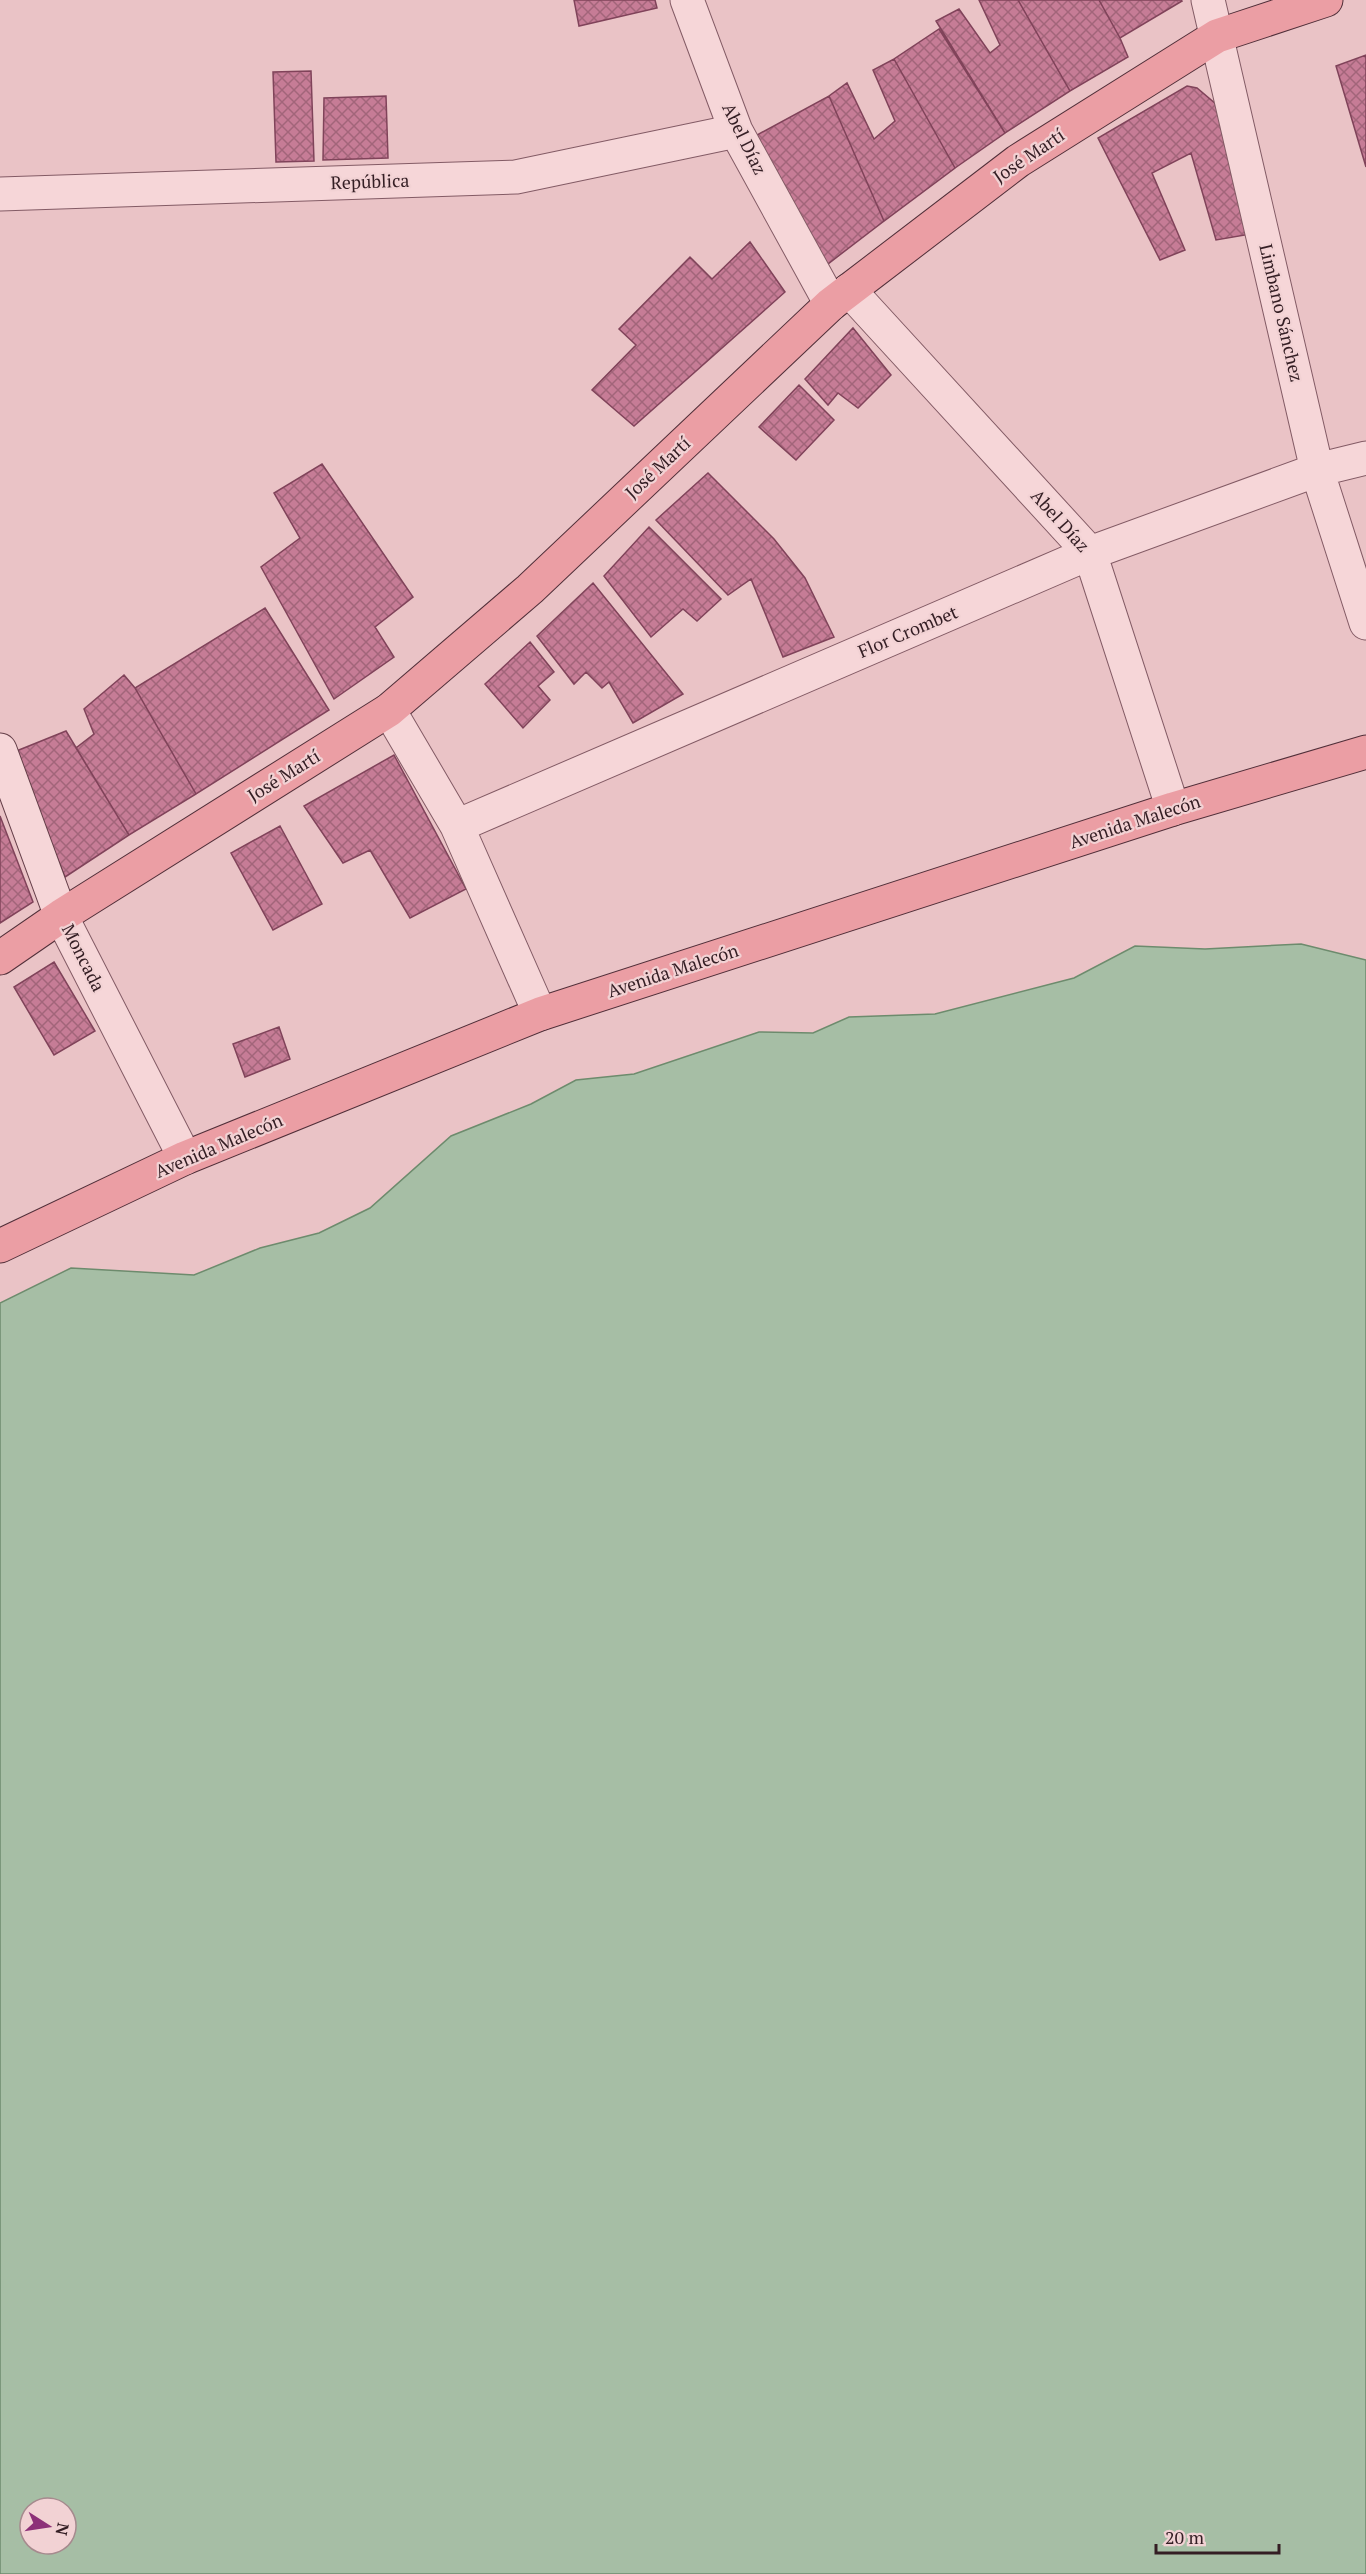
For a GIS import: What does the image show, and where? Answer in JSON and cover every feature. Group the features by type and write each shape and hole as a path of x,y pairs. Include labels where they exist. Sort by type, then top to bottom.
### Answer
{"main road":[{"name":"José Martí","path":"0,958 61,916 389,710 530,589 840,297 1018,161 1216,36 1326,0"},
{"name":"Avenida Malecón","path":"0,1246 185,1158 540,1014 1173,809 1366,752"}],"street":[{"name":"Abel Díaz","path":"687,0 736,131 840,297 1090,553 1173,809"},
{"name":"Limbano Sánchez","path":"1208,0 1317,470 1366,623"},
{"name":"República","path":"0,194 516,177 736,131"},
{"name":"Flor Crombet","path":"457,826 1090,553 1317,470 1366,458"},
{"path":"389,710 457,826 540,1014"},
{"name":"Moncada","path":"0,750 61,916 185,1158"}],"shaded area":[{"path":"1301,944 1366,960 1366,2574 0,2574 0,1303 71,1268 194,1275 260,1248 319,1233 370,1208 451,1136 531,1104 576,1080 634,1074 759,1032 813,1033 849,1017 935,1014 1074,978 1135,946 1205,949"}],"building":[{"path":"574,0 655,0 657,8 579,26"},
{"path":"979,0 1018,0 1070,91 1005,133 936,21 959,9 990,53 1000,45"},
{"path":"1018,0 1099,0 1128,57 1070,91"},
{"path":"1099,0 1181,0 1182,1 1120,38"},
{"path":"939,29 1005,133 955,168 894,59"},
{"path":"1366,55 1366,167 1336,66"},
{"path":"894,59 955,168 884,221 829,96 847,83 874,139 895,121 873,70"},
{"path":"311,71 314,161 276,162 273,72"},
{"path":"1187,86 1197,88 1217,105 1251,234 1216,240 1191,153 1152,173 1185,250 1160,260 1098,138"},
{"path":"386,96 388,158 323,160 324,98"},
{"path":"829,96 884,221 824,267 757,135"},
{"path":"750,242 785,292 634,426 592,390 636,345 619,329 690,257 712,279"},
{"path":"853,328 891,375 858,408 838,393 828,405 805,379"},
{"path":"799,385 834,420 796,460 759,427"},
{"path":"322,464 413,597 375,627 394,657 334,699 261,567 300,538 274,493"},
{"path":"708,473 774,539 805,578 834,637 783,657 751,579 728,595 656,520"},
{"path":"649,527 721,599 697,621 683,609 651,637 604,576"},
{"path":"593,583 683,694 633,723 609,682 602,688 586,672 574,684 537,636"},
{"path":"265,608 329,710 196,794 135,688"},
{"path":"530,642 554,672 538,686 550,700 523,728 485,684"},
{"path":"124,675 135,688 196,794 129,835 76,748 94,734 84,709"},
{"path":"66,731 129,835 65,877 14,752"},
{"path":"394,755 466,889 410,918 370,850 343,863 304,806"},
{"path":"0,816 33,902 0,923"},
{"path":"280,826 322,904 273,930 231,853"},
{"path":"54,962 95,1031 54,1055 14,987"},
{"path":"279,1027 290,1059 245,1077 233,1044"}]}
